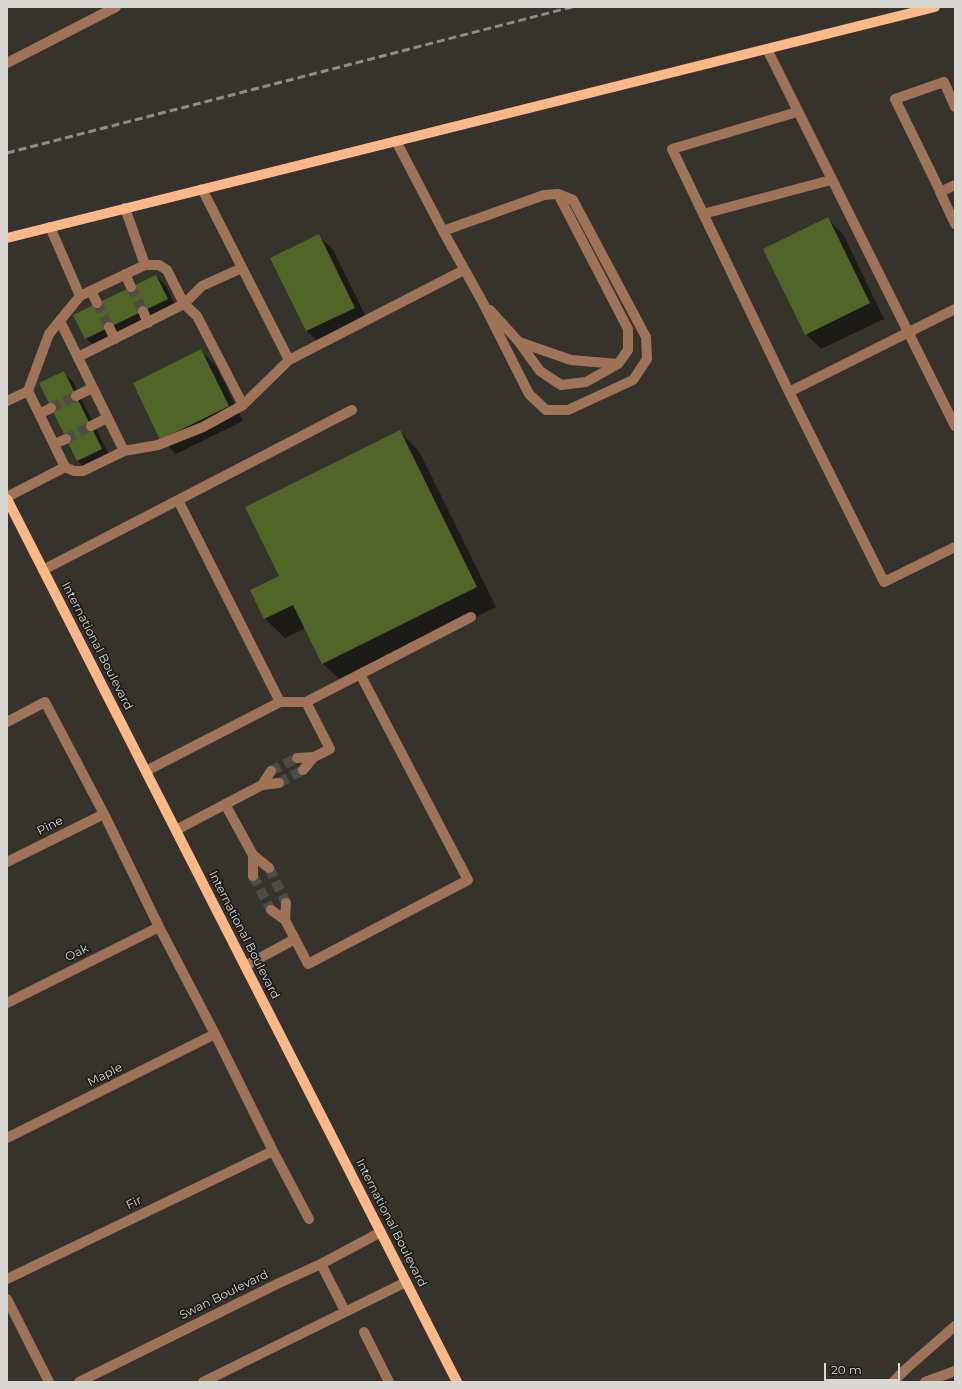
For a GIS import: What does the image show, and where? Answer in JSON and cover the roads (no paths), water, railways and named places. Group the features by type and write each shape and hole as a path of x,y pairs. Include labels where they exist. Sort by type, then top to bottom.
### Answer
{"main road":[{"path":"7,238 935,7"},
{"name":"International Boulevard","path":"7,498 457,1382"}],"street":[{"path":"7,63 116,7"},
{"path":"767,49 797,112 955,426"},
{"path":"955,107 944,82 896,99 955,224"},
{"path":"797,112 672,149 789,392 884,582 955,547"},
{"path":"396,141 443,231 482,301 529,394 546,410 568,410 633,380 647,359 646,337 573,200 558,194 544,195 443,231"},
{"path":"703,214 831,180"},
{"path":"942,195 940,192 955,185"},
{"path":"202,189 289,360"},
{"path":"482,301 519,342 540,371 561,385 586,382 618,364 628,350 628,329 558,194"},
{"path":"125,208 145,265"},
{"path":"50,227 80,296"},
{"path":"7,401 28,390 50,334 80,296 145,265 159,264 167,270 184,304 198,316 242,405"},
{"path":"78,357 184,304 202,286 242,268"},
{"path":"28,390 65,467 74,471 83,471 124,451 158,445 202,427 242,405 289,360 464,270"},
{"path":"125,274 132,287"},
{"path":"91,291 97,303"},
{"path":"789,392 955,309"},
{"path":"143,311 148,323"},
{"path":"60,321 124,451"},
{"path":"109,327 115,339"},
{"path":"519,342 571,360 618,364"},
{"path":"76,396 92,388"},
{"path":"39,414 51,408"},
{"path":"43,570 352,410"},
{"path":"91,426 107,418"},
{"path":"54,444 66,439"},
{"path":"7,498 65,467"},
{"path":"178,500 280,702"},
{"path":"146,771 280,702 306,702 471,617"},
{"path":"271,910 285,920 308,964 468,880 360,674"},
{"path":"7,722 45,702 104,814 159,927 309,1219"},
{"path":"303,770 314,757 330,749 306,702"},
{"path":"296,758 314,757"},
{"path":"262,785 271,770"},
{"path":"176,830 262,785 279,783"},
{"path":"225,804 253,856 269,868"},
{"name":"Pine","path":"7,862 104,814"},
{"path":"253,856 253,876"},
{"path":"285,920 286,903"},
{"name":"Oak","path":"7,1003 159,927"},
{"path":"245,966 295,939"},
{"name":"Maple","path":"7,1138 215,1034"},
{"name":"Fir","path":"7,1279 273,1151"},
{"name":"Swan Boulevard","path":"79,1382 277,1284 321,1264 381,1232"},
{"path":"321,1264 345,1311"},
{"path":"203,1382 406,1282"},
{"path":"7,1299 49,1382"},
{"path":"893,1382 955,1326"},
{"path":"364,1332 389,1382"},
{"path":"925,1382 955,1371"}],"tunnel":[{"path":"131,287 143,311"},
{"path":"97,303 109,327"},
{"path":"51,408 76,396"},
{"path":"66,439 91,426"},
{"path":"271,771 297,758"},
{"path":"279,783 303,770"},
{"path":"269,868 286,903"},
{"path":"253,876 271,910"}],"railway":[{"path":"7,153 572,7"}]}
